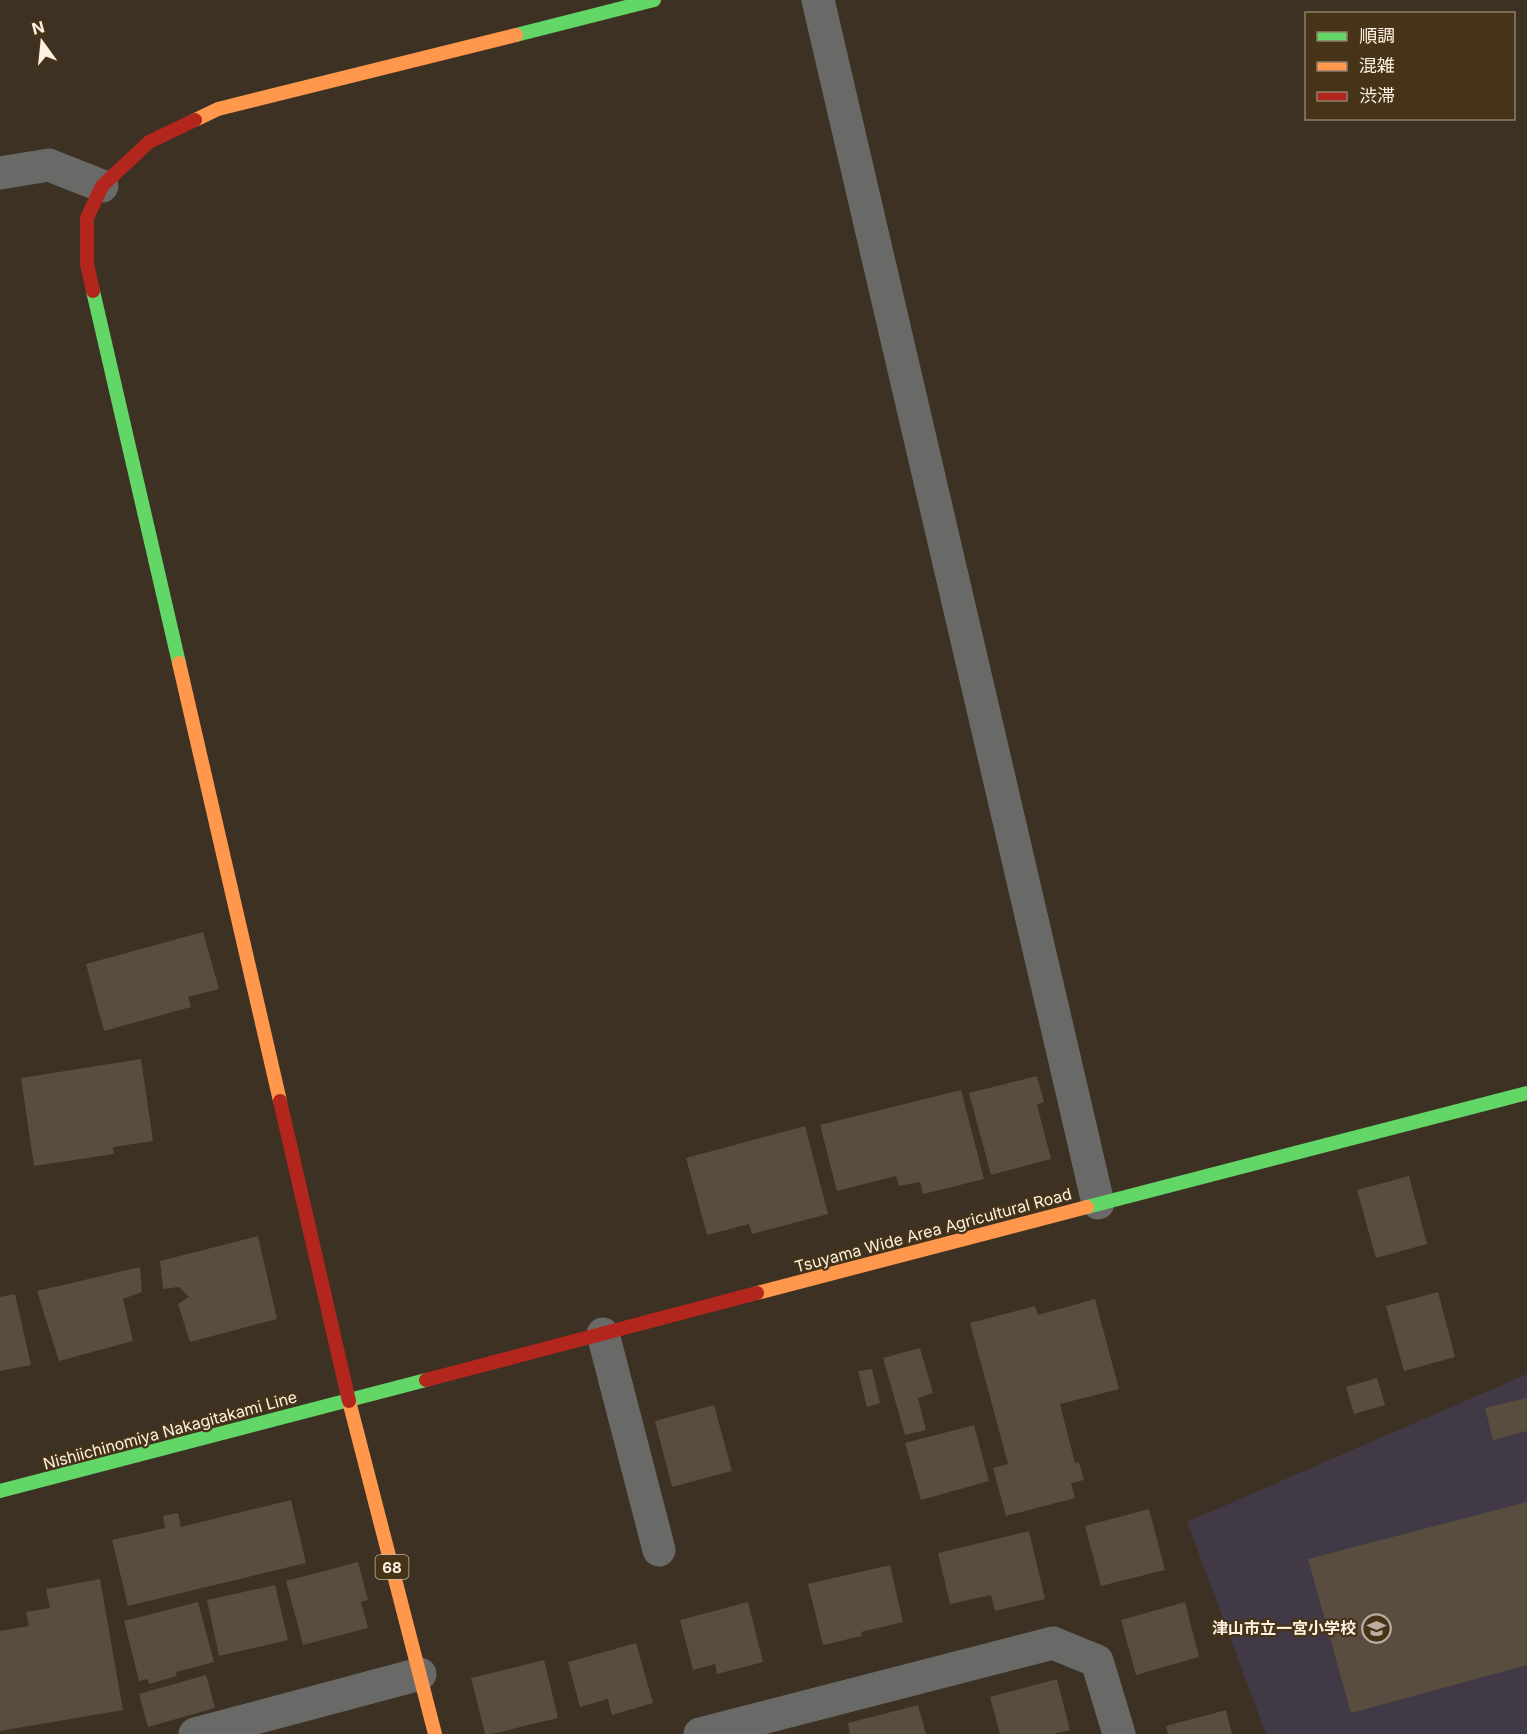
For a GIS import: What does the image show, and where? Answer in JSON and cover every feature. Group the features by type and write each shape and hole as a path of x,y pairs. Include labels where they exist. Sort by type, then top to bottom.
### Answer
{"street":[{"path":"349,1401 87,264 87,218 102,186 148,142 218,109 654,0"},
{"path":"818,0 1098,1203"},
{"path":"0,173 49,165 102,186"},
{"name":"Tsuyama Wide Area Agricultural Road","path":"349,1401 1098,1203 1527,1093"},
{"path":"603,1334 659,1550"},
{"name":"Nishiichinomiya Nakagitakami Line","path":"0,1491 349,1401"},
{"name":"68","path":"349,1401 435,1734"},
{"path":"700,1734 1053,1643 1096,1661 1119,1734"},
{"path":"195,1734 420,1674"}],"shaded area":[{"name":"津山市立一宮小学校","path":"1527,1374 1527,1734 1266,1734 1187,1522"}],"building":[{"path":"203,932 219,989 188,997 191,1007 104,1031 86,964"},
{"path":"141,1059 153,1141 113,1147 114,1154 34,1166 21,1078"},
{"path":"1037,1076 1044,1102 1037,1105 1051,1159 991,1175 969,1093"},
{"path":"961,1090 984,1179 923,1194 920,1182 899,1186 896,1176 837,1191 820,1125"},
{"path":"805,1126 828,1214 752,1234 749,1224 707,1235 686,1158"},
{"path":"1409,1176 1427,1244 1376,1258 1357,1190"},
{"path":"258,1236 277,1319 190,1342 178,1304 189,1297 179,1287 163,1289 160,1261"},
{"path":"140,1267 142,1292 123,1299 133,1341 59,1361 37,1291"},
{"path":"1438,1292 1455,1357 1404,1371 1386,1306"},
{"path":"15,1294 31,1365 0,1371 0,1297"},
{"path":"1095,1299 1119,1389 1060,1404 1075,1463 1079,1462 1084,1480 1071,1483 1075,1498 1006,1516 993,1468 1008,1464 970,1323 1035,1306 1038,1315"},
{"path":"920,1348 933,1393 918,1398 926,1430 905,1435 883,1358"},
{"path":"872,1369 880,1403 867,1407 858,1371"},
{"path":"1377,1378 1385,1405 1354,1414 1346,1387"},
{"path":"1527,1398 1527,1431 1493,1440 1485,1408"},
{"path":"714,1405 732,1471 672,1487 655,1421"},
{"path":"974,1425 989,1481 921,1500 905,1443"},
{"path":"291,1500 306,1563 128,1606 112,1540 165,1528 163,1516 178,1513 181,1527"},
{"path":"1527,1502 1527,1665 1351,1713 1308,1559"},
{"path":"1149,1509 1165,1570 1101,1586 1085,1526"},
{"path":"1029,1531 1045,1599 995,1611 991,1595 950,1604 938,1553"},
{"path":"358,1562 368,1600 361,1602 368,1628 303,1645 286,1581"},
{"path":"890,1565 903,1622 861,1632 862,1636 823,1645 808,1584"},
{"path":"100,1579 123,1710 0,1731 0,1631 29,1626 26,1612 50,1608 46,1589"},
{"path":"275,1585 288,1640 219,1656 207,1600"},
{"path":"198,1602 214,1662 176,1672 177,1676 149,1684 148,1679 139,1681 124,1621"},
{"path":"748,1602 763,1662 717,1674 715,1664 693,1670 680,1620"},
{"path":"1185,1602 1199,1657 1136,1675 1121,1620"},
{"path":"636,1643 653,1703 612,1715 608,1699 580,1707 568,1662"},
{"path":"544,1660 558,1718 485,1734 471,1678"},
{"path":"206,1675 215,1708 148,1727 139,1694"},
{"path":"1057,1679 1070,1730 1054,1734 1000,1734 990,1697"},
{"path":"918,1705 926,1734 850,1734 848,1723"},
{"path":"1226,1710 1232,1734 1168,1734 1166,1726"}],"traffic: fast":[{"path":"516,35 654,0"},
{"path":"93,291 179,663"},
{"path":"1087,1207 1527,1093"},
{"path":"0,1491 426,1380"}],"traffic: slow":[{"path":"195,120 218,109 516,35"},
{"path":"179,663 280,1101"},
{"path":"757,1293 1087,1207"},
{"path":"349,1401 435,1734"}],"traffic: jam":[{"path":"93,291 87,264 87,218 102,186 149,142 195,120"},
{"path":"280,1101 349,1401"},
{"path":"426,1380 757,1293"}],"place":[{"name":"津山市立一宮小学校","path":"1377,1628"}]}
